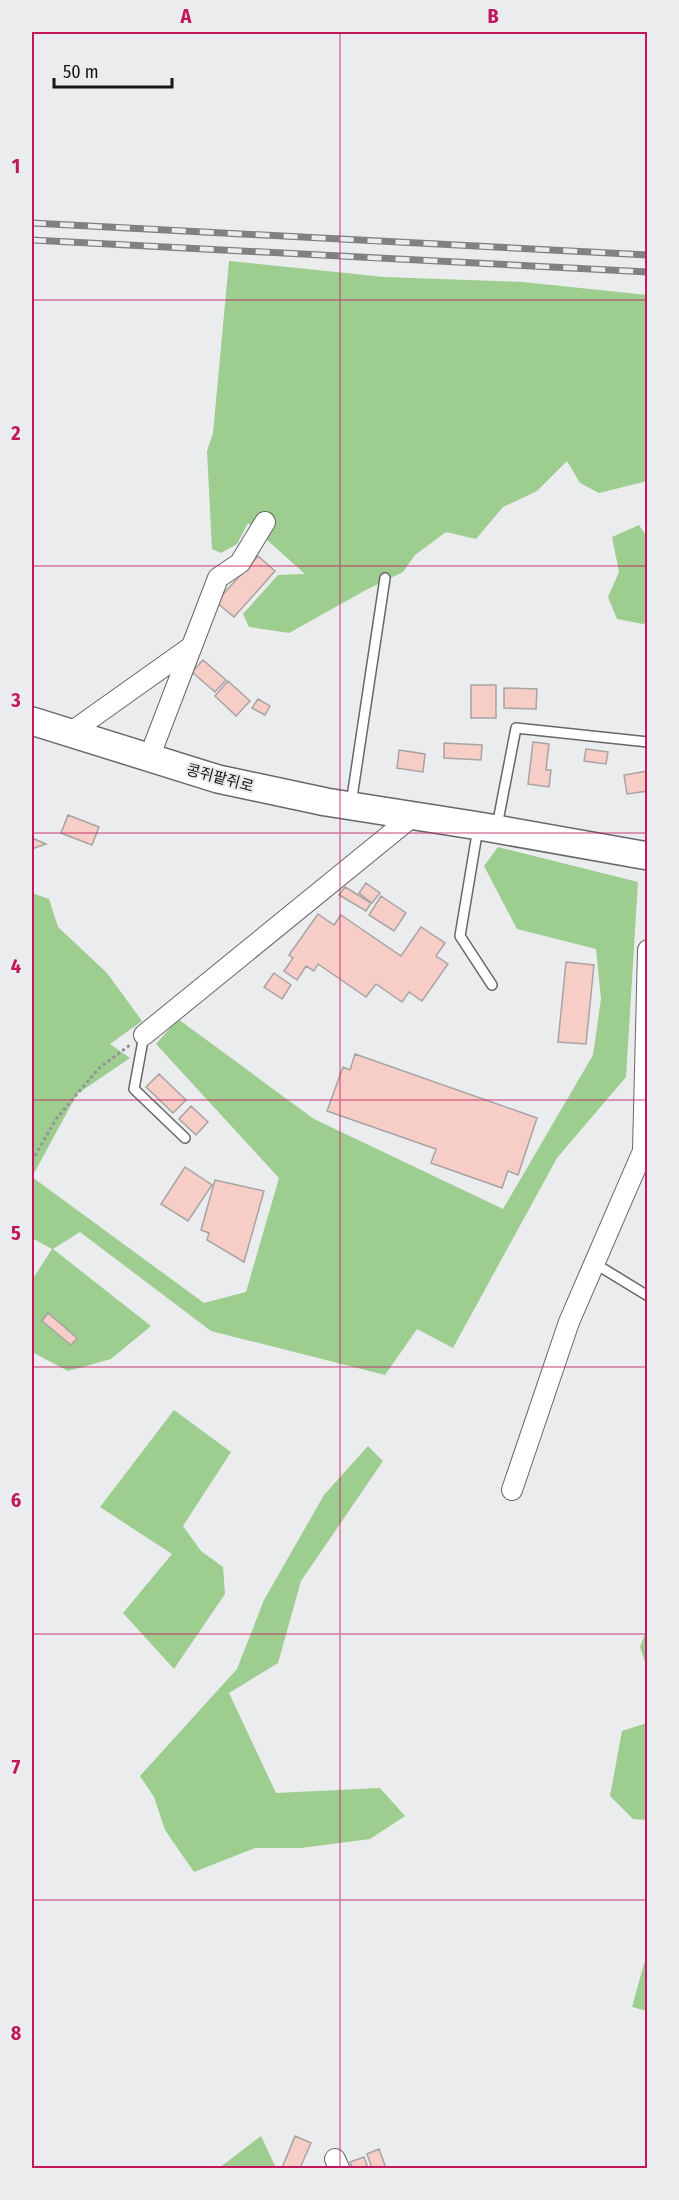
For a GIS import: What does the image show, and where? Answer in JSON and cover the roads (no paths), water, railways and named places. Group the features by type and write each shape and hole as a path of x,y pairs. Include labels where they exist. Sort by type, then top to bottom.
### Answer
{"main road":[{"name":"콩쥐팥쥐로","path":"32,721 218,779 351,806 488,827 648,856"}],"street":[{"path":"149,758 218,578 240,563 265,522"},
{"path":"70,733 191,647"},
{"path":"144,1035 413,816"},
{"path":"512,1490 569,1322 643,1151 648,950"}],"lane":[{"path":"351,806 385,578"},
{"path":"492,985 460,936 516,728 648,742"},
{"path":"144,1035 134,1089 185,1138"},
{"path":"594,1263 648,1296"}],"railway":[{"path":"32,223 648,255"},
{"path":"32,240 648,272"}]}
